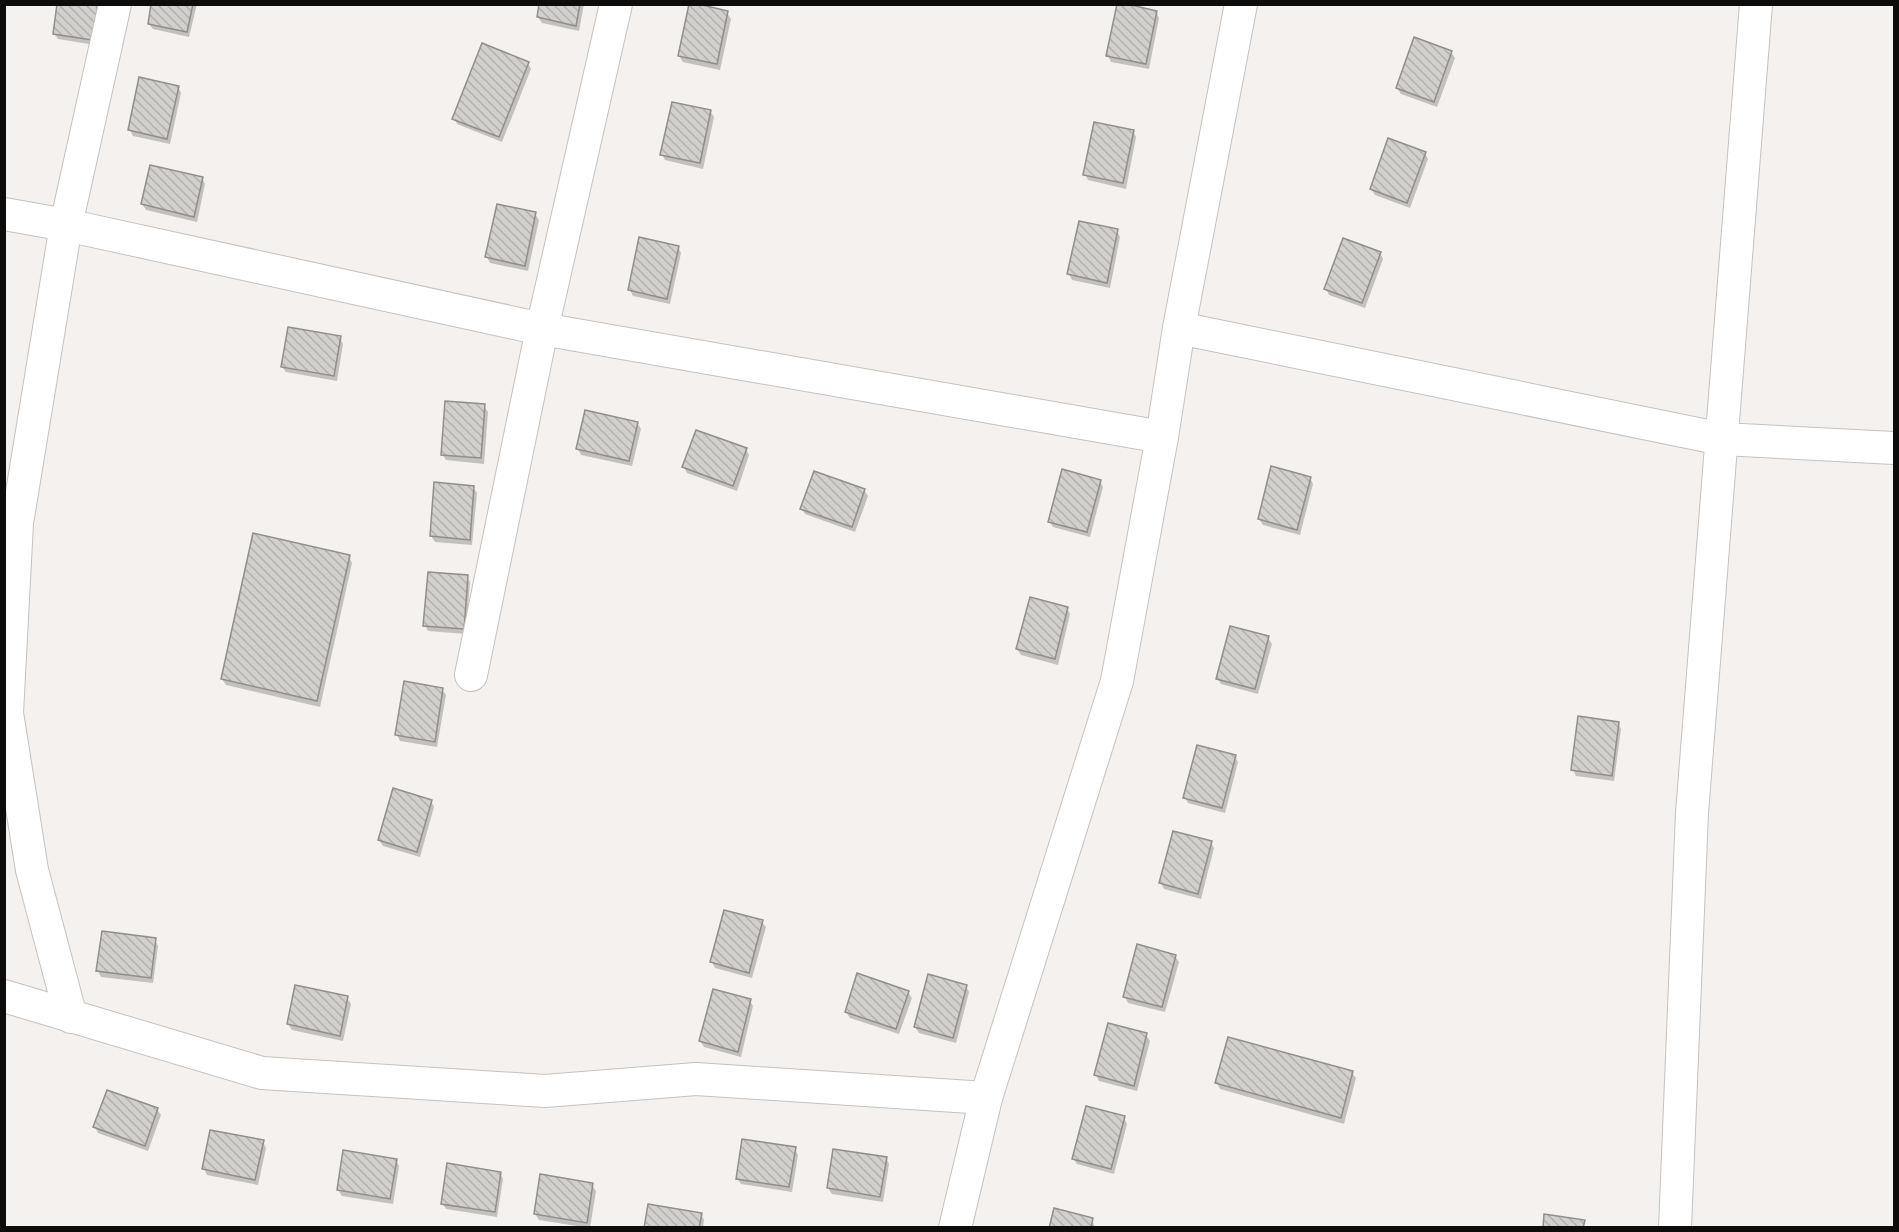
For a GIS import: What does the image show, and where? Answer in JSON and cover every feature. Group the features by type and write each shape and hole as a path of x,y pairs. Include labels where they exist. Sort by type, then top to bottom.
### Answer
{"street":[{"path":"71,1017 32,870 6,713 17,523 66,225 115,4"},
{"path":"471,675 542,329 616,4"},
{"path":"955,1227 986,1098 1117,681 1162,437 1179,328 1241,4"},
{"path":"1675,1227 1692,813 1756,4"},
{"path":"4,214 66,225 542,329 1162,437"},
{"path":"1179,328 1722,439 1894,448"},
{"path":"4,996 262,1073 545,1092 696,1079 986,1098"}],"building":[{"path":"57,4 98,4 92,40 53,34"},
{"path":"151,4 193,4 187,32 148,24"},
{"path":"539,4 580,4 576,26 537,17"},
{"path":"689,4 728,11 717,64 678,56"},
{"path":"1117,4 1157,11 1146,64 1106,56"},
{"path":"1414,37 1452,51 1434,102 1396,88"},
{"path":"482,43 529,62 499,137 452,119"},
{"path":"139,77 179,86 167,139 128,130"},
{"path":"672,102 711,110 700,163 660,155"},
{"path":"1094,122 1134,130 1123,183 1083,175"},
{"path":"1388,138 1426,152 1407,203 1370,189"},
{"path":"150,165 203,177 194,217 141,204"},
{"path":"497,204 536,212 525,266 485,257"},
{"path":"1079,221 1118,229 1107,283 1067,274"},
{"path":"639,237 679,246 667,299 628,290"},
{"path":"1343,238 1381,252 1362,303 1324,289"},
{"path":"288,327 341,336 334,376 281,367"},
{"path":"445,401 485,404 481,458 441,455"},
{"path":"585,410 638,422 629,461 576,449"},
{"path":"696,430 747,448 733,486 682,467"},
{"path":"1271,466 1311,477 1297,530 1258,519"},
{"path":"1062,469 1101,480 1087,532 1048,522"},
{"path":"814,471 865,489 852,527 800,509"},
{"path":"434,482 474,486 470,540 430,536"},
{"path":"253,533 350,555 317,701 221,679"},
{"path":"428,572 468,575 464,629 423,626"},
{"path":"1030,597 1068,607 1055,659 1016,649"},
{"path":"1230,626 1269,636 1255,689 1216,679"},
{"path":"404,681 443,688 435,742 395,735"},
{"path":"1578,716 1619,722 1612,776 1571,770"},
{"path":"1197,745 1236,755 1222,808 1183,798"},
{"path":"393,788 432,800 417,852 378,840"},
{"path":"1173,831 1212,841 1198,894 1159,883"},
{"path":"724,910 763,920 749,973 710,962"},
{"path":"102,931 156,938 151,978 96,971"},
{"path":"1137,944 1176,955 1162,1007 1123,997"},
{"path":"857,973 909,991 896,1029 845,1012"},
{"path":"928,974 967,985 953,1038 914,1027"},
{"path":"295,985 348,996 340,1036 287,1024"},
{"path":"713,989 751,999 738,1052 699,1041"},
{"path":"1108,1023 1147,1033 1134,1086 1094,1075"},
{"path":"1228,1037 1353,1071 1341,1118 1215,1083"},
{"path":"107,1090 158,1108 145,1146 93,1127"},
{"path":"1086,1106 1125,1116 1111,1169 1072,1159"},
{"path":"210,1130 264,1140 255,1180 202,1169"},
{"path":"742,1139 796,1147 789,1187 736,1179"},
{"path":"833,1149 887,1157 880,1197 827,1188"},
{"path":"343,1150 397,1159 390,1199 337,1190"},
{"path":"447,1163 501,1172 495,1212 441,1204"},
{"path":"540,1174 593,1183 587,1223 534,1214"},
{"path":"648,1204 702,1213 699,1228 644,1228"},
{"path":"1054,1208 1093,1218 1091,1228 1049,1228"},
{"path":"1544,1214 1585,1220 1583,1228 1543,1228"}]}
